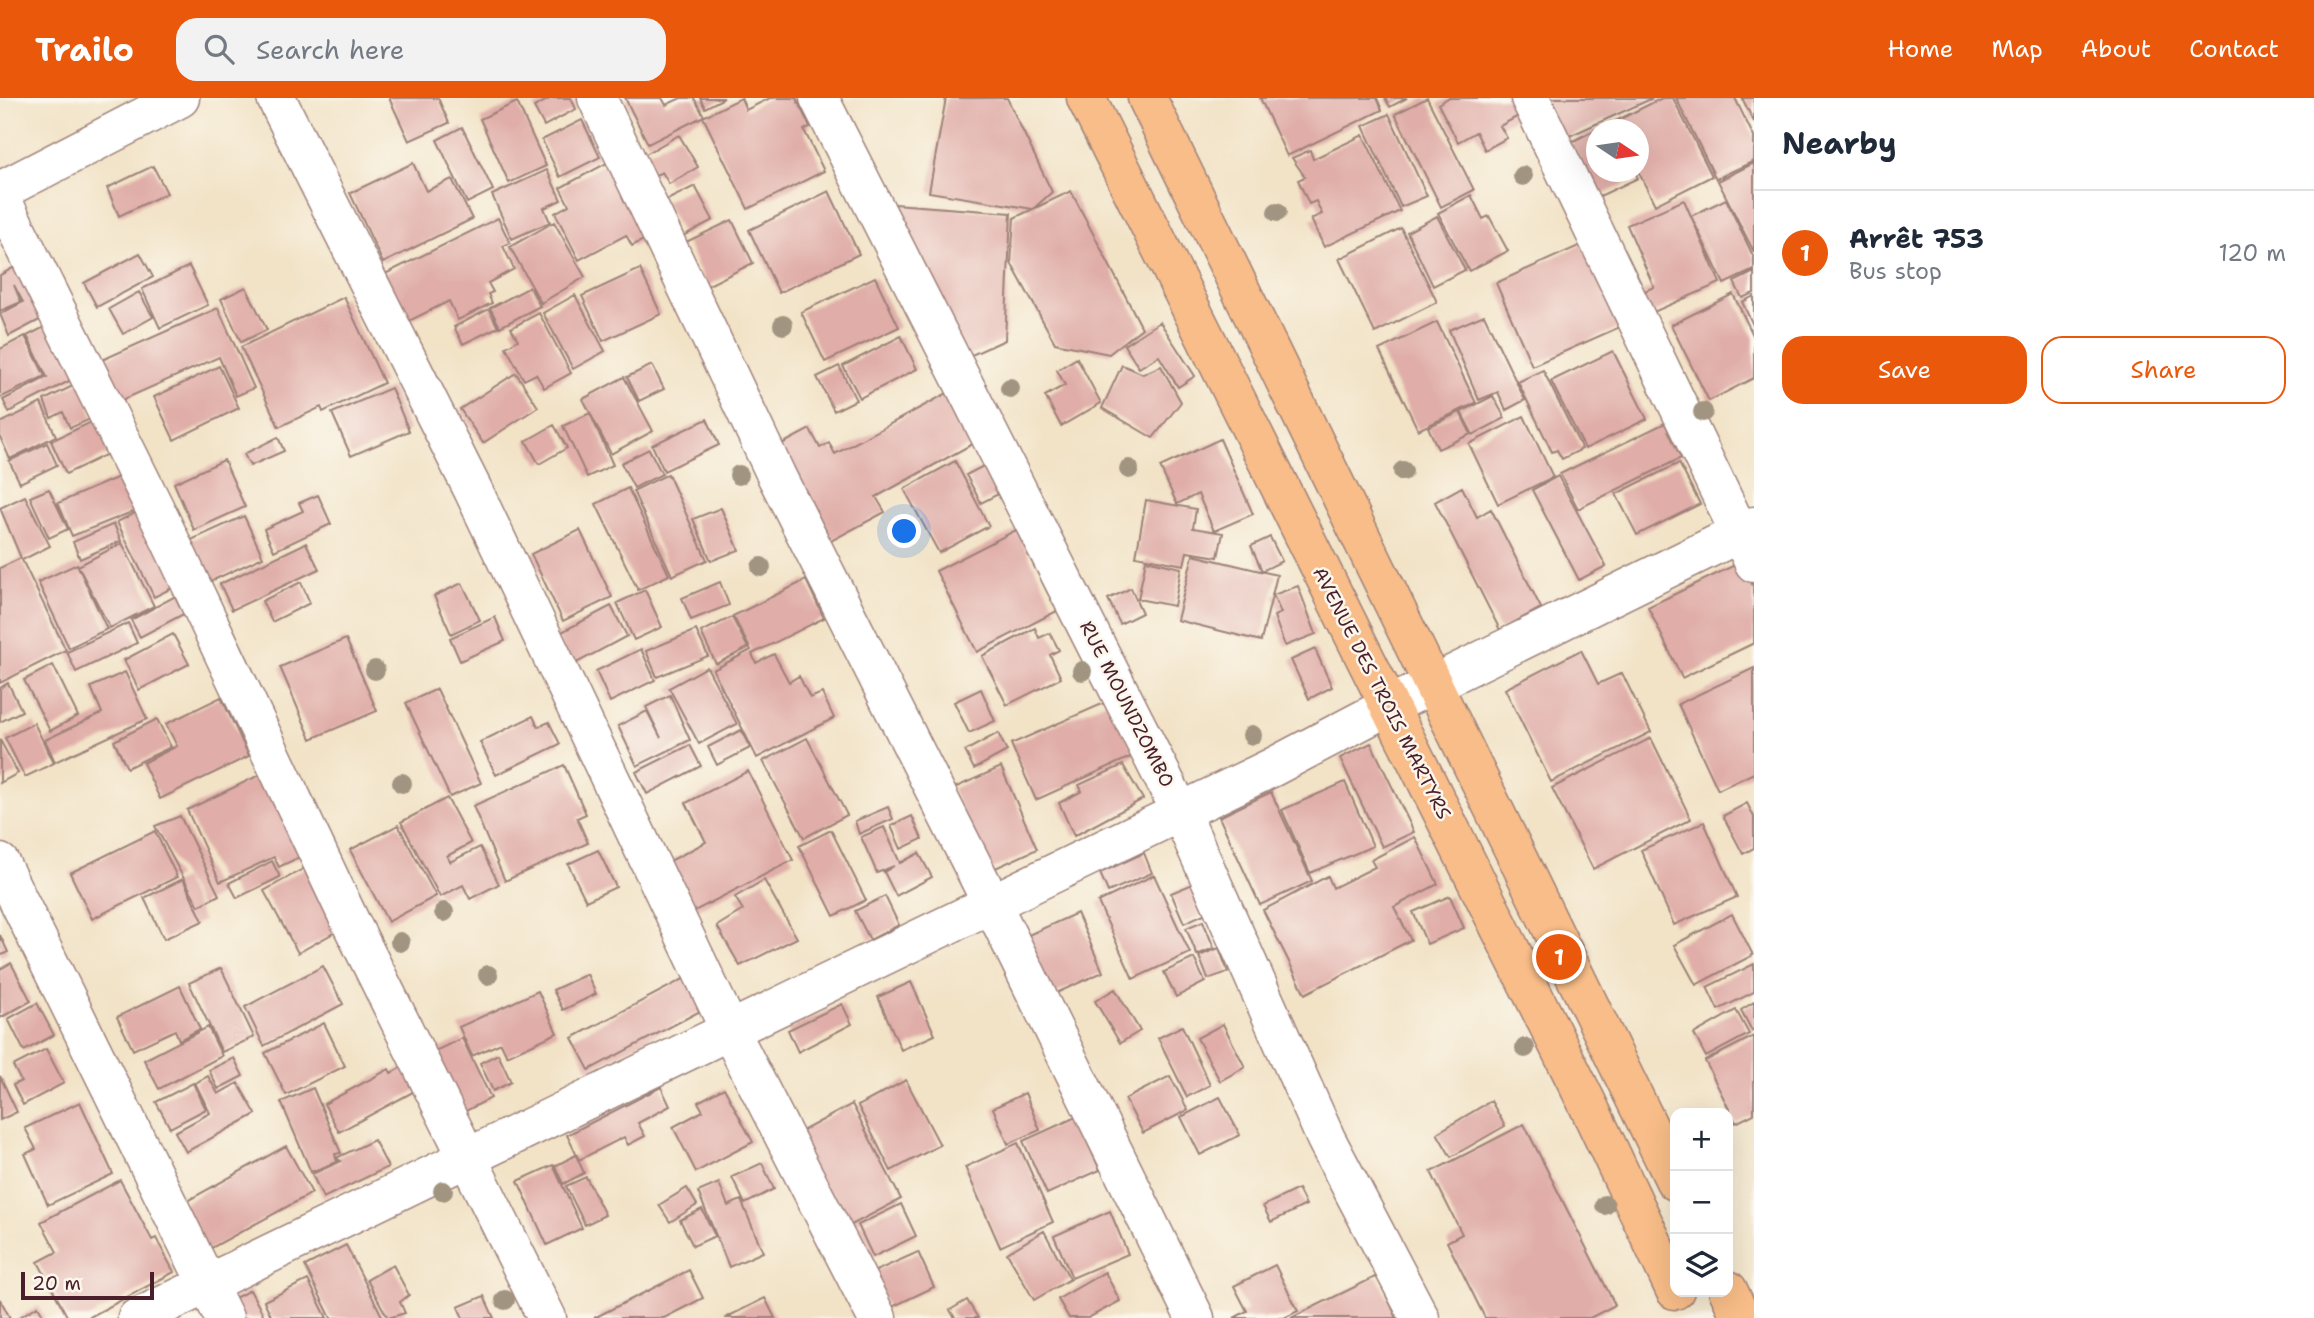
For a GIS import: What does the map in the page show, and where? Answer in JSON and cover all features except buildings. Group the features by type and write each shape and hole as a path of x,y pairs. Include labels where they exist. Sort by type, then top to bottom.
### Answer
{"main road":[{"name":"AVENUE DES TROIS MARTYRS","path":"1086,98 1588,1105 1670,1278"},
{"path":"1147,98 1670,1171"},
{"name":"AVENUE DES TROIS MARTYRS","path":"1679,1297 1688,1318"},
{"path":"1731,1297 1741,1318"}],"street":[{"path":"180,98 0,194 160,519 349,919 547,1318"},
{"path":"276,98 473,490 730,1031 877,1318"},
{"path":"597,98 777,477 992,904 1195,1318"},
{"name":"RUE MOUNDZOMBO","path":"819,98 1008,466 1180,811 1326,1139 1420,1318"},
{"path":"137,1318 1273,767 1389,706 1749,541 1530,98"},
{"path":"0,863 224,1318"}],"place":[{"name":"Arrêt 753","path":"1559,957"}]}
